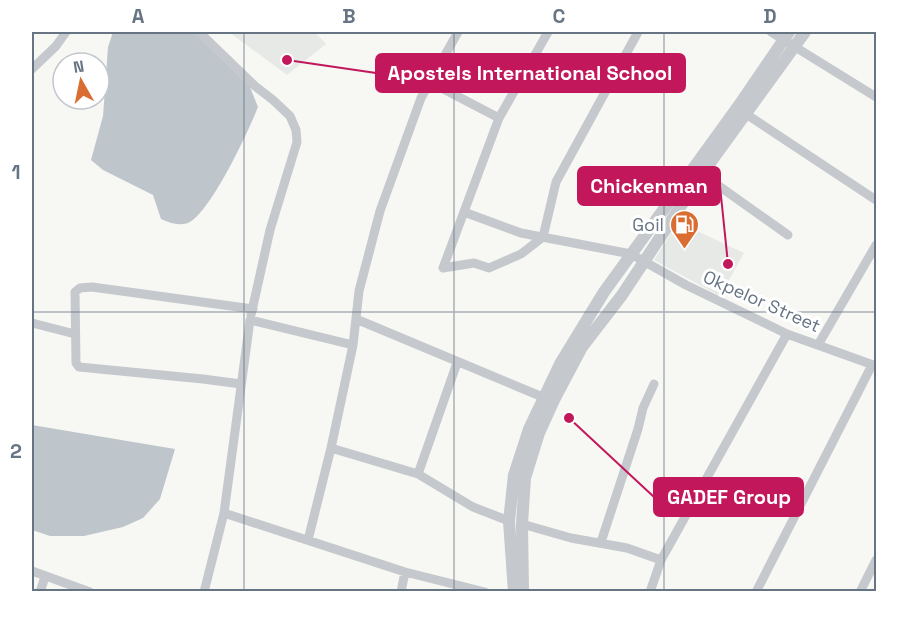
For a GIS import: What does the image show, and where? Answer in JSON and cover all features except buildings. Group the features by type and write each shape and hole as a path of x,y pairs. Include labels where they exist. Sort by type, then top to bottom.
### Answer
{"street":[{"path":"32,69 56,46 66,32"},
{"path":"199,32 290,116 296,130 297,142 270,230 250,320 224,513 204,591"},
{"path":"308,540 353,345 359,291 380,211 421,98 458,32"},
{"path":"548,32 499,118 443,268 474,263 489,268 521,254 543,237 556,182 638,32"},
{"path":"771,32 789,38 876,98"},
{"path":"514,591 509,521 514,475 529,429 560,364 581,328 631,254 742,101 789,38 805,32"},
{"path":"523,591 522,524 525,478 539,433 554,400 582,347 622,295 702,174 746,114 789,38"},
{"path":"430,82 499,118"},
{"path":"746,114 876,200"},
{"path":"702,174 788,235"},
{"name":"Okpelor Street","path":"465,212 521,233 631,254 686,285 788,334 874,365"},
{"path":"819,345 876,245"},
{"path":"241,384 79,367 76,363 75,292 80,288 92,287 253,309"},
{"path":"356,319 544,398"},
{"path":"250,320 353,345"},
{"path":"32,323 75,334"},
{"path":"650,591 661,560 788,334"},
{"path":"418,474 457,363"},
{"path":"756,591 874,365"},
{"path":"601,542 643,408 654,384"},
{"path":"331,448 418,474 472,507 509,521"},
{"path":"224,513 405,572 485,591"},
{"path":"522,524 571,538 627,548 661,560"},
{"path":"860,591 876,560"},
{"path":"32,571 90,591"},
{"path":"401,591 405,572"},
{"path":"40,591 45,577"}],"shaded area":[{"path":"113,32 198,32 239,71 250,87 258,107 246,134 207,204 188,223 174,224 161,219 153,195 103,170 91,160 103,111 111,111 111,51 108,51"},
{"path":"229,32 315,32 326,44 287,75"},
{"path":"678,222 744,253 720,296 654,260"},
{"path":"32,425 175,449 160,499 143,518 123,527 84,536 50,536 32,530"}],"place":[{"name":"Apostels International School","path":"287,60"},
{"name":"Goil","path":"685,250"},
{"name":"Chickenman","path":"728,264"},
{"name":"GADEF Group","path":"569,418"}]}
